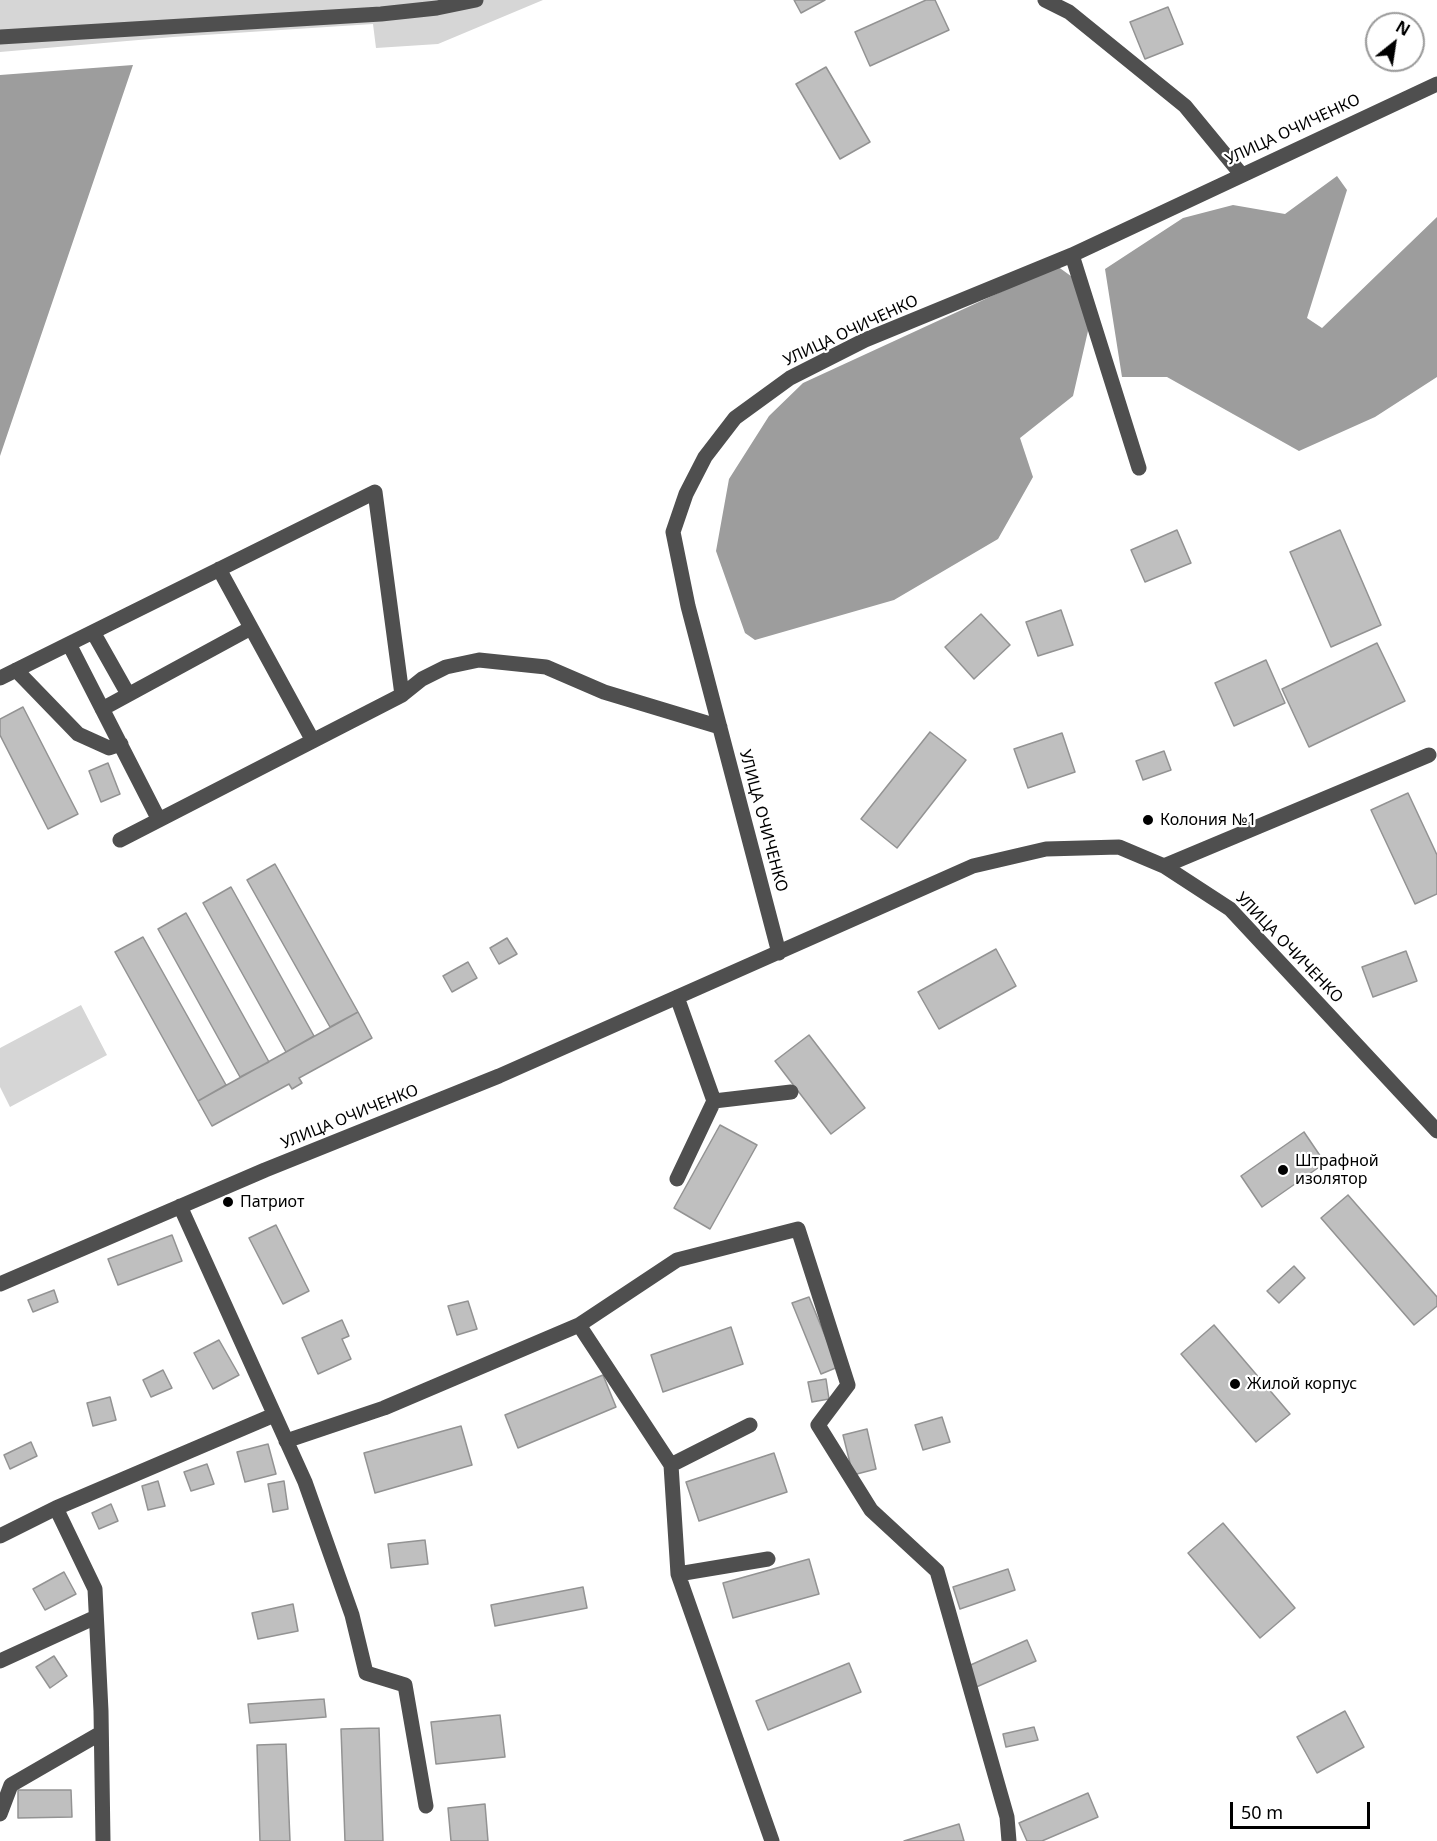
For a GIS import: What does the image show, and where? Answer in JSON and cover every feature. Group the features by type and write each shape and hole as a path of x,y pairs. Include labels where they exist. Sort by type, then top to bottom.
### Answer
{"street":[{"path":"0,38 381,14 437,8 476,0"},
{"path":"1045,0 1069,12 1185,106 1241,174"},
{"name":"УЛИЦА ОЧИЧЕНКО","path":"778,953 688,606 673,532 686,494 705,457 735,418 790,378 865,340 1072,255 1437,84"},
{"path":"1072,255 1139,468"},
{"path":"0,678 375,492 402,695"},
{"path":"219,569 312,741"},
{"path":"102,709 251,628"},
{"path":"93,632 128,694"},
{"path":"69,644 159,820"},
{"path":"120,840 402,695 422,679 446,667 479,660 546,667 604,692 720,728"},
{"path":"16,670 78,734 109,748 121,744"},
{"path":"1164,866 1429,755"},
{"name":"УЛИЦА ОЧИЧЕНКО","path":"0,1284 180,1206 499,1076 973,866 1046,849 1119,847 1164,866 1230,909 1437,1131"},
{"path":"677,997 714,1101 677,1179"},
{"path":"714,1101 791,1092"},
{"path":"180,1206 305,1482 352,1615 366,1673 405,1685 426,1806"},
{"path":"286,1441 384,1408 579,1325 677,1260 798,1229 848,1385 819,1425 871,1510 937,1570 1008,1816 1009,1841"},
{"path":"579,1325 671,1465 678,1574 772,1841"},
{"path":"0,1536 56,1508 274,1415"},
{"path":"671,1465 750,1425"},
{"path":"56,1508 95,1589 103,1841"},
{"path":"678,1574 768,1559"},
{"path":"0,1660 96,1617"},
{"path":"0,1814 11,1785 101,1733"}],"shaded area":[{"path":"0,0 543,0 438,44 376,48 373,24 173,37 0,52"},
{"path":"133,65 1,453 0,456 0,75"},
{"path":"1337,176 1347,190 1307,318 1322,328 1437,217 1437,377 1375,417 1299,451 1167,377 1122,377 1105,269 1183,218 1233,205 1285,214"},
{"path":"1057,266 1075,279 1091,318 1073,396 1020,438 1033,477 998,539 894,600 755,640 745,633 716,551 729,479 769,416 803,383"},
{"path":"81,1005 107,1055 10,1107 0,1087 0,1048"}],"building":[{"path":"794,0 825,0 801,13"},
{"path":"926,0 935,0 949,30 870,66 855,32"},
{"path":"1168,7 1183,44 1145,59 1130,22"},
{"path":"826,67 870,142 840,159 796,84"},
{"path":"1177,530 1191,563 1145,582 1131,550"},
{"path":"1340,530 1381,625 1331,647 1290,552"},
{"path":"1061,610 1073,645 1038,656 1026,622"},
{"path":"981,614 1010,645 974,679 945,647"},
{"path":"1377,643 1405,701 1309,747 1282,689"},
{"path":"1266,660 1285,703 1234,726 1215,683"},
{"path":"23,707 78,814 48,829 0,735 0,719"},
{"path":"930,732 966,760 897,848 861,819"},
{"path":"1062,733 1075,772 1028,788 1014,749"},
{"path":"1164,751 1171,770 1143,780 1136,761"},
{"path":"108,763 120,794 101,802 89,771"},
{"path":"1408,793 1437,855 1437,894 1415,904 1371,810"},
{"path":"275,864 358,1012 330,1027 247,880"},
{"path":"231,887 314,1036 286,1052 203,903"},
{"path":"186,913 269,1062 240,1077 158,929"},
{"path":"143,937 226,1085 198,1101 115,952"},
{"path":"507,938 517,954 499,964 490,948"},
{"path":"996,949 1016,986 939,1029 918,992"},
{"path":"1406,951 1417,981 1373,997 1362,967"},
{"path":"468,962 477,978 452,992 443,976"},
{"path":"358,1012 372,1038 299,1078 302,1083 292,1089 289,1084 212,1126 198,1101"},
{"path":"809,1035 865,1108 831,1134 775,1061"},
{"path":"720,1125 757,1145 710,1229 674,1208"},
{"name":"Штрафной изолятор","path":"1304,1132 1325,1163 1262,1207 1241,1176"},
{"path":"1348,1195 1437,1297 1437,1306 1414,1325 1321,1218"},
{"path":"276,1225 309,1291 283,1304 249,1238"},
{"path":"172,1235 182,1261 118,1285 108,1259"},
{"path":"1294,1266 1305,1278 1279,1303 1267,1291"},
{"path":"54,1290 58,1302 33,1312 28,1300"},
{"path":"809,1297 838,1367 821,1374 792,1303"},
{"path":"468,1301 477,1329 457,1335 448,1306"},
{"path":"342,1320 349,1336 342,1339 351,1359 318,1374 302,1338"},
{"name":"Жилой корпус","path":"1214,1325 1290,1414 1256,1442 1181,1354"},
{"path":"731,1327 743,1364 663,1392 651,1355"},
{"path":"219,1340 239,1375 213,1389 194,1353"},
{"path":"163,1370 172,1388 151,1397 143,1380"},
{"path":"603,1375 616,1407 518,1448 505,1415"},
{"path":"826,1379 829,1399 812,1402 808,1382"},
{"path":"110,1397 116,1420 93,1426 87,1403"},
{"path":"942,1417 950,1442 923,1450 915,1425"},
{"path":"461,1426 472,1465 375,1493 364,1453"},
{"path":"867,1429 876,1469 853,1475 843,1435"},
{"path":"31,1442 37,1456 10,1469 4,1455"},
{"path":"268,1444 276,1474 245,1482 237,1452"},
{"path":"774,1453 787,1492 699,1521 686,1482"},
{"path":"207,1464 214,1484 191,1491 184,1472"},
{"path":"158,1481 165,1506 148,1510 142,1486"},
{"path":"284,1481 288,1509 273,1512 268,1484"},
{"path":"111,1504 118,1521 99,1529 92,1513"},
{"path":"1223,1523 1295,1608 1260,1638 1188,1553"},
{"path":"425,1540 428,1564 391,1568 388,1544"},
{"path":"809,1559 819,1594 733,1618 723,1583"},
{"path":"1008,1569 1015,1590 960,1609 953,1587"},
{"path":"64,1572 76,1594 45,1610 33,1589"},
{"path":"583,1587 587,1608 495,1626 491,1605"},
{"path":"293,1604 298,1631 258,1639 252,1613"},
{"path":"1027,1640 1036,1661 974,1688 966,1667"},
{"path":"54,1656 67,1676 50,1688 36,1667"},
{"path":"849,1663 861,1692 768,1730 756,1701"},
{"path":"324,1699 326,1717 250,1723 248,1704"},
{"path":"1345,1711 1364,1747 1317,1773 1297,1737"},
{"path":"500,1715 505,1757 436,1764 431,1722"},
{"path":"1034,1727 1038,1740 1006,1747 1003,1734"},
{"path":"379,1728 383,1841 345,1841 341,1729"},
{"path":"286,1744 290,1841 260,1841 257,1745"},
{"path":"18,1790 71,1790 72,1817 18,1818"},
{"path":"1088,1793 1098,1817 1042,1841 1027,1841 1019,1823"},
{"path":"485,1804 488,1841 451,1841 448,1808"},
{"path":"959,1824 964,1841 904,1841"}],"place":[{"name":"Колония №1","path":"1148,820"},
{"name":"Штрафной изолятор","path":"1283,1170"},
{"name":"Патриот","path":"228,1202"},
{"name":"Жилой корпус","path":"1235,1384"}]}
